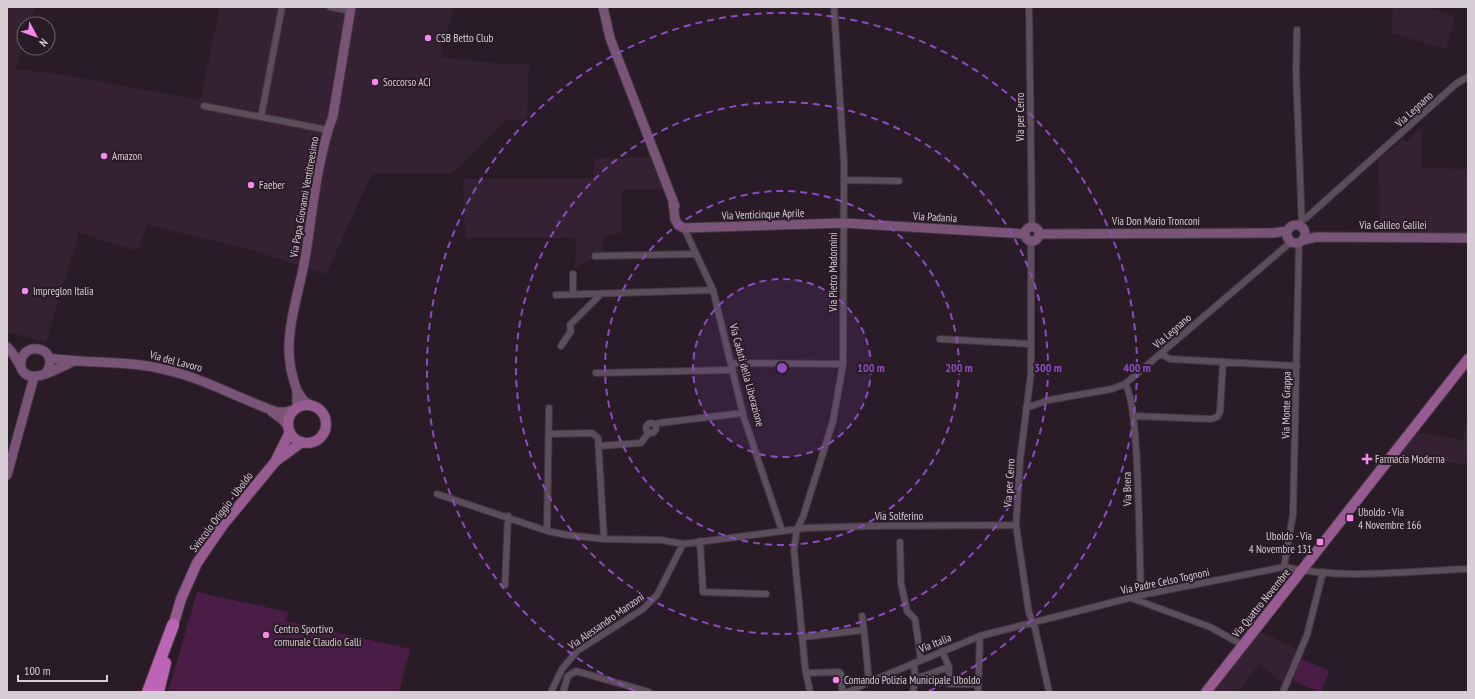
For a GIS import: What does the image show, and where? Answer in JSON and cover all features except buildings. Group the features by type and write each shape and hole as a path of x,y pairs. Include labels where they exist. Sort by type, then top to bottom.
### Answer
{"highway":[{"path":"148,692 173,625"},
{"path":"158,692 173,625"}],"main road":[{"name":"Via Quattro Novembre","path":"1206,692 1468,359"},
{"path":"304,405 312,406 319,409 324,415 326,422 325,429 322,435 316,440 302,442 294,437 289,430 290,416 296,408 304,405"},
{"name":"Svincolo Origgio - Uboldo","path":"153,692 173,625 190,579 206,548 274,462 289,430"},
{"name":"Svincolo Origgio - Uboldo","path":"274,462 302,442"}],"street":[{"path":"261,117 282,7"},
{"path":"330,7 351,9"},
{"name":"Via Caduti della Liberazione","path":"603,7 610,38 673,202 674,219 678,225 684,228 694,254 713,290 743,413 782,530"},
{"name":"Via Pietro Madonnini","path":"810,692 806,673 804,637 794,550 797,529 803,517 824,455 835,414 843,364 844,180 834,7"},
{"name":"Via per Cerro","path":"1029,7 1032,234 1031,373 1020,460 1016,525 1029,613 1050,692"},
{"name":"Via Papa Giovanni Ventitreesimo","path":"296,408 296,391 290,365 289,348 311,215 328,130 333,116 351,9"},
{"name":"Via Monte Grappa","path":"1284,567 1293,514 1297,366 1297,30"},
{"name":"Via Legnano","path":"1026,408 1049,400 1112,389 1125,384 1297,234 1306,218 1457,83 1468,77"},
{"path":"204,106 328,130"},
{"path":"844,180 899,181"},
{"name":"Via Padania","path":"843,223 1032,234"},
{"name":"Via Venticinque Aprile","path":"684,228 843,223"},
{"name":"Via Don Mario Tronconi","path":"1032,234 1297,234"},
{"name":"Via Galileo Galilei","path":"1297,234 1317,237 1468,238"},
{"path":"595,256 694,254"},
{"path":"573,274 573,294"},
{"path":"556,295 713,290"},
{"path":"561,346 571,331 570,324 601,294"},
{"path":"940,339 1031,344"},
{"name":"Via del Lavoro","path":"9,349 25,353 34,348 39,349 46,353 49,358 72,362 107,361 167,370 213,385 267,409 282,413 296,408"},
{"name":"Via del Lavoro","path":"9,349 25,373 34,378 72,362"},
{"path":"21,366 22,357 25,353"},
{"path":"1161,354 1170,359 1297,366"},
{"path":"46,373 49,368 49,358"},
{"path":"1133,416 1210,419 1217,417 1220,412 1223,362"},
{"path":"731,363 843,364"},
{"path":"596,373 733,370"},
{"path":"7,475 34,378"},
{"name":"Via Brera","path":"1125,384 1130,393 1136,453 1141,595"},
{"path":"296,391 302,399 312,406"},
{"path":"547,530 549,408"},
{"name":"Via del Lavoro","path":"267,409 283,420 289,430"},
{"path":"599,446 641,443 649,432 655,431 655,425 659,423 743,413"},
{"path":"549,434 594,434 598,438 604,539"},
{"path":"437,494 547,530 567,535 604,539 661,540 682,544"},
{"path":"505,585 508,516"},
{"name":"Via Solferino","path":"682,544 797,529 872,526 1016,525"},
{"path":"700,541 703,592 766,594"},
{"path":"900,542 901,583 907,611 915,619 921,660"},
{"name":"Via Alessandro Manzoni","path":"551,692 562,669 577,651 643,609 657,595 682,544"},
{"name":"Via Padre Celso Tognoni","path":"1032,622 1141,595 1284,567 1302,571 1381,574 1468,569"},
{"path":"1283,692 1307,636 1323,572"},
{"path":"1131,598 1210,627 1243,645"},
{"path":"862,616 869,682"},
{"name":"Via Italia","path":"849,692 869,682 980,636 1032,622"},
{"path":"804,637 864,630"},
{"path":"978,692 980,636"},
{"path":"942,651 949,667 949,684 978,684"},
{"path":"913,692 915,679 914,663"},
{"path":"915,679 949,667"},
{"path":"564,692 568,676 576,671 649,692"},
{"path":"806,673 839,672 841,674 842,690 846,692"}],"shaded area":[{"path":"7,7 35,7 32,16 16,16 16,56 20,56 16,69 64,75 200,100 220,7 454,7 440,57 501,64 529,64 527,119 506,120 452,174 372,174 326,274 248,249 147,225 137,251 79,233 46,342 7,332"},
{"path":"1393,7 1426,7 1455,16 1446,49 1391,33"},
{"path":"1421,127 1421,168 1468,169 1468,234 1380,233 1379,159 1403,139 1407,142"},
{"path":"651,157 663,189 622,190 621,233 604,236 603,252 575,268 576,238 465,238 463,179 594,178 594,159"},
{"path":"1466,423 1468,423 1468,464 1395,459 1416,432 1463,440"},
{"name":"Centro Sportivo comunale Claudio Galli","path":"197,592 288,612 286,621 410,649 399,692 168,692"},
{"path":"1260,631 1299,650 1284,684 1259,664 1238,692 1211,692"},
{"path":"1301,659 1330,671 1320,692 1294,681 1294,677"}],"place":[{"name":"CSB Betto Club","path":"428,38"},
{"name":"Soccorso ACI","path":"375,82"},
{"name":"Amazon","path":"104,156"},
{"name":"Faeber","path":"251,185"},
{"name":"Impreglon Italia","path":"25,291"},
{"name":"Farmacia Moderna","path":"1367,459"},
{"name":"Uboldo - Via 4 Novembre 166","path":"1350,518"},
{"name":"Uboldo - Via 4 Novembre 131","path":"1320,542"},
{"name":"Centro Sportivo comunale Claudio Galli","path":"266,635"},
{"name":"Comando Polizia Municipale Uboldo","path":"836,680"}]}
